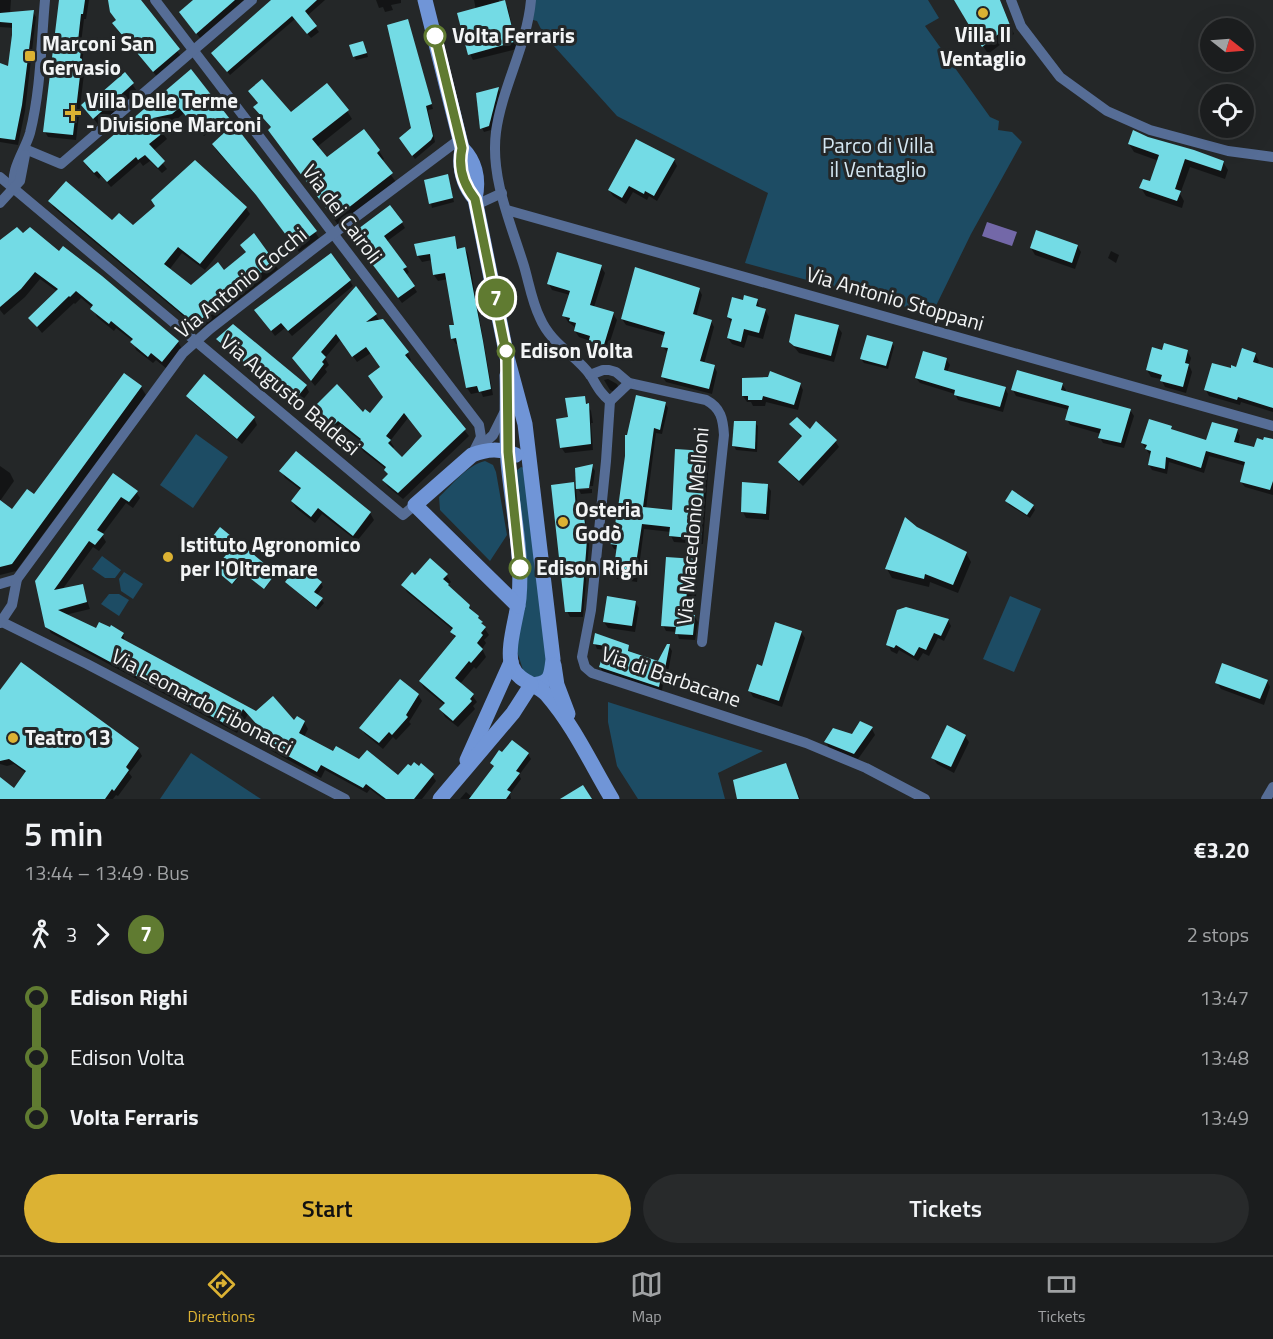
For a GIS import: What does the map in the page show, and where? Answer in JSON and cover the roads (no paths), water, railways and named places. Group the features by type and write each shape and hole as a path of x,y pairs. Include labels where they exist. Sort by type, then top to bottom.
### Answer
{"main road":[{"path":"425,0 461,143 472,158 478,186 475,202 514,399 531,470 557,685 576,734 612,799"},
{"path":"462,771 511,662 518,606 519,554 508,452 514,399"},
{"path":"518,606 415,505 471,455 488,450 508,452 520,458 531,470"},
{"path":"440,799 498,731 531,685 544,683 550,678 553,659"},
{"path":"511,662 520,678 546,694 576,734"}],"street":[{"path":"0,203 15,189 12,177 26,149 35,107 45,0"},
{"name":"Via dei Cairoli","path":"155,0 479,424 481,437 471,455"},
{"path":"26,149 62,164 252,0"},
{"path":"531,0 527,24 496,129 495,156 502,193 539,318 559,345 590,375 596,387 610,401 630,383"},
{"path":"1011,0 1020,26 1060,77 1107,111 1150,130 1228,151 1273,157"},
{"name":"Via Antonio Cocchi","path":"17,579 183,353 332,234 461,143"},
{"name":"Via Augusto Baldesi","path":"0,177 403,515 415,505"},
{"path":"475,202 502,193"},
{"name":"Via Antonio Stoppani","path":"507,210 1273,426"},
{"name":"Via Macedonio Melloni","path":"590,375 603,370 616,372 630,383 706,400 721,413 724,435 702,642"},
{"path":"471,455 496,431 514,399"},
{"name":"Via di Barbacane","path":"610,401 591,610 582,651 585,667 592,673 806,743 866,768 925,799"},
{"path":"0,584 17,579 12,605 1,622"},
{"name":"Via Leonardo Fibonacci","path":"1,622 40,640 345,799"},
{"path":"1266,799 1273,787"}],"place":[{"name":"Villa Il Ventaglio","path":"983,13"},
{"name":"Volta Ferraris","path":"435,36"},
{"name":"Marconi San Gervasio","path":"30,56"},
{"name":"Villa Delle Terme - Divisione Marconi","path":"73,113"},
{"name":"Edison Volta","path":"506,351"},
{"name":"Osteria Godò","path":"563,522"},
{"name":"Istituto Agronomico per l'Oltremare","path":"168,557"},
{"name":"Edison Righi","path":"520,568"},
{"name":"Teatro 13","path":"13,738"}],"park label":[{"name":"Parco di Villa il Ventaglio","path":"878,158"}]}
